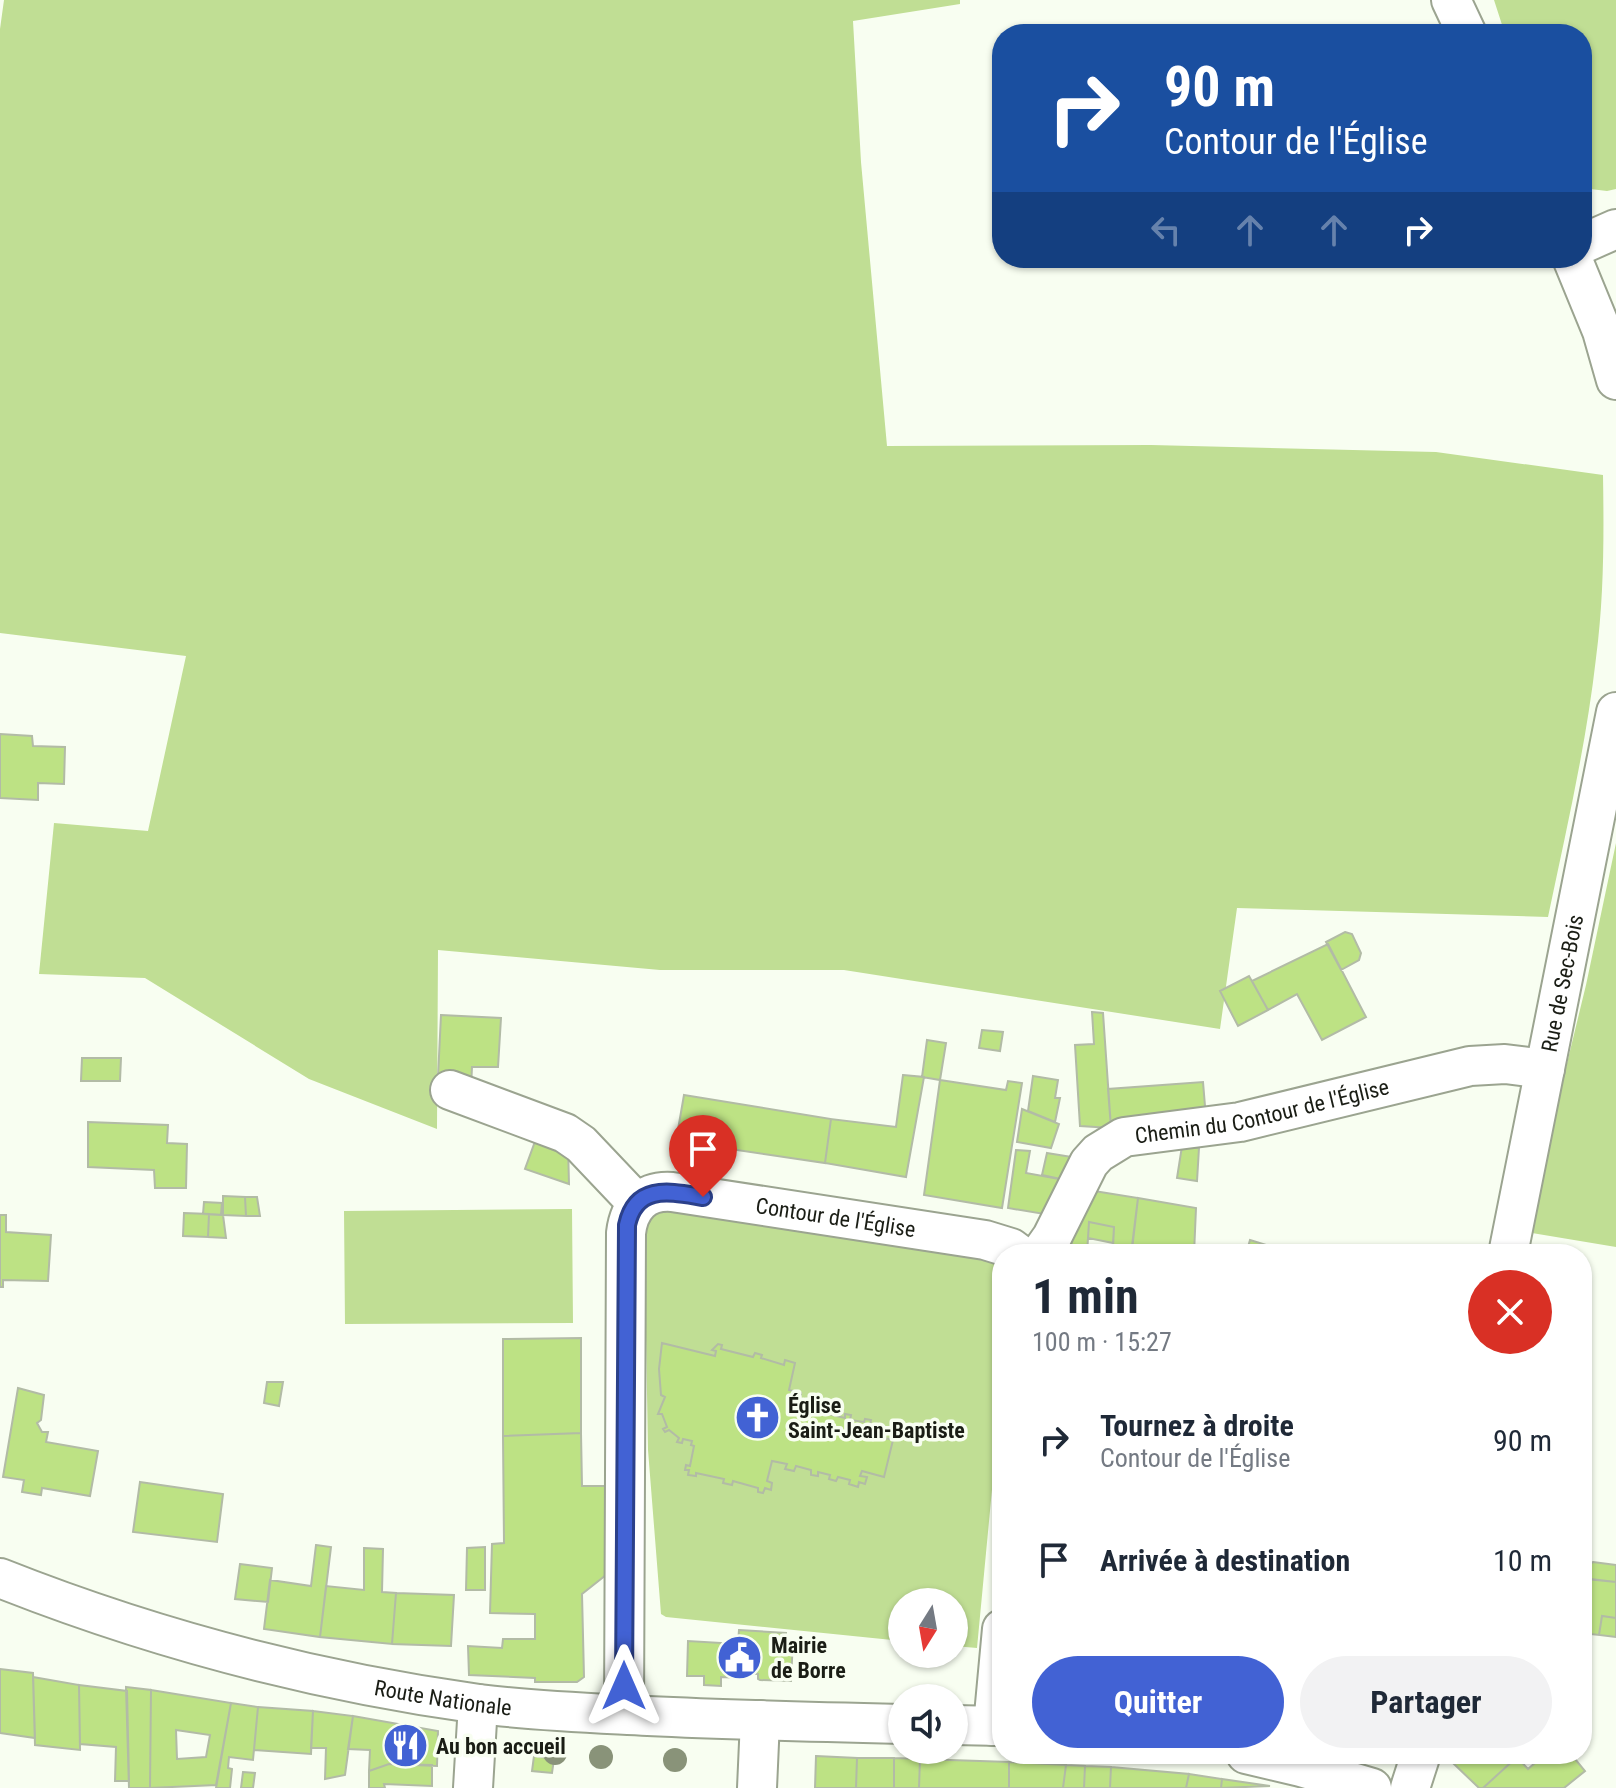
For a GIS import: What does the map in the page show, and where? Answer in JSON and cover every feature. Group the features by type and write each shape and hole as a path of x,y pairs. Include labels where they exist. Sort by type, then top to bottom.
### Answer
{"street":[{"path":"1451,0 1462,24"},
{"path":"1592,240 1616,229"},
{"path":"1576,268 1602,331 1616,380"},
{"name":"Rue de Sec-Bois","path":"1510,1244 1616,712"},
{"name":"Chemin du Contour de l'Église","path":"1046,1244 1089,1163 1098,1153 1124,1137 1240,1122 1470,1066 1505,1064 1545,1069"},
{"path":"450,1090 565,1133 581,1144 637,1203 626,1233 624,1714"},
{"name":"Contour de l'Église","path":"637,1203 653,1193 672,1192 998,1244"},
{"name":"Route Nationale","path":"0,1578 79,1608 204,1648 326,1677 478,1704 624,1714 888,1724"},
{"path":"473,1788 478,1704"},
{"path":"757,1788 760,1720"},
{"path":"968,1725 992,1726"},
{"path":"1288,1764 1372,1788"},
{"path":"1410,1788 1418,1764"}],"green space":[{"path":"4,0 960,0 960,4 853,21 861,162 887,446 1151,445 1436,452 1603,475 1601,613 1592,691 1548,917 1237,908 1220,1029 844,970 660,970 438,950 437,1129 309,1079 145,978 39,974 54,823 148,831 186,656 0,633 0,29"},
{"path":"1494,0 1616,0 1616,189 1592,189 1592,24 1502,24"},
{"path":"1616,843 1616,1247 1526,1232 1586,985"},
{"path":"572,1209 573,1323 345,1324 344,1211"},
{"path":"666,1209 992,1259 992,1490 977,1648 968,1647 968,1588 888,1588 888,1640 666,1617 661,1614 648,1450 644,1222 652,1214"}],"building":[{"path":"0,734 32,736 33,746 65,747 64,784 38,783 38,800 0,798"},
{"path":"1345,932 1352,934 1361,953 1359,960 1341,970 1326,942"},
{"path":"1328,944 1366,1017 1322,1040 1297,994 1268,1010 1252,981"},
{"path":"1249,976 1268,1010 1238,1026 1220,991"},
{"path":"1092,1012 1103,1013 1111,1128 1080,1126 1075,1045 1094,1044"},
{"path":"441,1015 501,1018 498,1067 472,1067 471,1088 438,1077"},
{"path":"982,1030 1003,1032 1000,1051 979,1048"},
{"path":"927,1040 946,1043 940,1080 922,1077"},
{"path":"82,1058 121,1058 120,1081 81,1081"},
{"path":"903,1075 924,1077 906,1177 825,1163 831,1119 896,1127"},
{"path":"1033,1076 1058,1080 1055,1098 1060,1098 1055,1122 1028,1111"},
{"path":"940,1080 1006,1090 1008,1081 1022,1083 1002,1208 924,1195"},
{"path":"1203,1082 1206,1118 1111,1128 1108,1089"},
{"path":"684,1095 831,1119 825,1163 676,1141"},
{"path":"1022,1109 1059,1124 1051,1148 1017,1142"},
{"path":"88,1122 168,1125 167,1143 187,1144 186,1188 155,1188 154,1170 88,1167"},
{"path":"537,1136 568,1146 569,1184 525,1169"},
{"path":"1182,1146 1199,1148 1197,1181 1177,1178"},
{"path":"1016,1150 1030,1151 1026,1173 1070,1181 1056,1216 1008,1208"},
{"path":"1047,1153 1078,1158 1070,1181 1042,1175"},
{"path":"1088,1190 1138,1198 1133,1244 1113,1244 1114,1227 1089,1222 1088,1244 1072,1244 1073,1219 1082,1221"},
{"path":"223,1196 245,1197 246,1216 223,1215"},
{"path":"245,1197 257,1197 260,1216 246,1216"},
{"path":"1138,1198 1196,1208 1194,1244 1132,1244"},
{"path":"204,1202 222,1203 221,1215 203,1214"},
{"path":"184,1213 209,1214 208,1237 183,1236"},
{"path":"209,1214 223,1215 226,1238 208,1237"},
{"path":"0,1215 6,1215 6,1232 51,1235 48,1281 3,1280 3,1287 0,1287"},
{"path":"1089,1222 1114,1227 1113,1243 1088,1238"},
{"path":"581,1338 581,1433 503,1436 503,1339"},
{"name":"Église Saint-Jean-Baptiste","path":"662,1343 715,1356 716,1351 712,1350 718,1344 722,1345 721,1349 753,1357 755,1353 784,1365 785,1360 795,1363 789,1390 801,1393 799,1405 810,1404 809,1410 822,1413 823,1408 829,1409 828,1414 845,1418 845,1414 851,1415 850,1420 871,1420 870,1425 877,1426 877,1431 869,1429 868,1434 893,1440 884,1477 862,1471 860,1476 867,1477 865,1484 859,1482 858,1487 849,1484 850,1480 838,1477 836,1481 829,1479 830,1475 818,1472 818,1476 811,1475 811,1470 796,1466 794,1471 785,1469 787,1464 772,1461 767,1481 772,1483 771,1490 765,1488 763,1493 758,1492 758,1488 733,1481 732,1485 723,1483 724,1479 696,1473 696,1476 688,1475 689,1470 685,1470 686,1465 690,1466 692,1441 683,1439 682,1443 677,1442 679,1438 669,1430 665,1432 663,1429 667,1427 662,1414 658,1414 665,1397 661,1395 659,1369"},
{"path":"267,1382 283,1382 279,1406 264,1403"},
{"path":"18,1388 44,1395 41,1420 37,1423 42,1432 48,1432 46,1442 98,1451 90,1496 42,1488 41,1495 22,1492 24,1480 3,1477"},
{"path":"581,1433 582,1486 609,1486 611,1571 582,1594 584,1677 577,1682 535,1682 535,1678 469,1675 468,1646 502,1648 503,1639 535,1639 535,1614 490,1613 492,1544 504,1543 503,1436"},
{"path":"140,1482 223,1494 217,1542 133,1532"},
{"path":"316,1545 331,1547 320,1637 264,1629 270,1580 311,1586"},
{"path":"485,1547 485,1590 466,1590 467,1548"},
{"path":"364,1548 383,1549 382,1592 396,1593 392,1644 320,1637 326,1586 364,1590"},
{"path":"1592,1563 1616,1565 1616,1582 1592,1580"},
{"path":"240,1564 272,1568 268,1602 235,1599"},
{"path":"1592,1579 1616,1582 1616,1618 1602,1616 1599,1635 1592,1634"},
{"path":"396,1593 454,1595 451,1646 392,1644"},
{"path":"1602,1616 1616,1618 1616,1637 1599,1635"},
{"name":"Mairie de Borre","path":"739,1630 786,1633 786,1639 793,1639 791,1681 760,1680 758,1674 740,1673 740,1678 721,1677 721,1686 704,1685 704,1676 687,1676 688,1641 738,1644"},
{"path":"0,1669 33,1673 35,1738 0,1733"},
{"path":"33,1677 79,1685 80,1750 35,1745"},
{"path":"79,1685 127,1691 129,1781 115,1781 116,1747 80,1744"},
{"path":"126,1687 151,1690 150,1788 129,1788"},
{"path":"151,1690 231,1703 216,1785 150,1788","holes":["176,1730 210,1735 206,1757 177,1759"]},
{"path":"231,1703 258,1707 253,1760 229,1757 228,1768 232,1769 230,1788 216,1788"},
{"path":"258,1707 313,1711 311,1754 254,1750"},
{"path":"313,1711 353,1716 345,1775 325,1779 326,1748 311,1748"},
{"path":"353,1716 438,1731 437,1766 389,1764 369,1771 370,1750 348,1749"},
{"path":"534,1756 554,1759 552,1773 532,1771"},
{"path":"816,1756 857,1758 856,1788 815,1788"},
{"path":"857,1758 888,1758 888,1764 894,1764 894,1788 856,1788"},
{"path":"968,1761 1009,1764 1009,1788 919,1788 920,1764 968,1764"},
{"path":"389,1764 432,1765 432,1786 384,1784 385,1788 369,1788 369,1771"},
{"path":"894,1764 920,1764 919,1788 894,1788"},
{"path":"1009,1764 1066,1765 1063,1788 1009,1788"},
{"path":"1454,1764 1509,1764 1483,1788 1479,1788"},
{"path":"1509,1764 1523,1764 1528,1769 1534,1764 1579,1764 1585,1771 1564,1788 1483,1788"},
{"path":"1066,1765 1085,1766 1084,1788 1063,1788"},
{"path":"1085,1766 1111,1767 1110,1788 1084,1788"},
{"path":"1111,1767 1189,1774 1186,1788 1110,1788"},
{"path":"243,1772 255,1773 253,1788 241,1788"},
{"path":"1189,1774 1222,1779 1221,1788 1186,1788"},
{"path":"1222,1779 1270,1786 1221,1788"}],"place":[{"name":"Église Saint-Jean-Baptiste","path":"757,1418"},
{"name":"Mairie de Borre","path":"740,1658"},
{"name":"Au bon accueil","path":"405,1746"}],"route":[{"path":"624,1686 627,1225 632,1209 653,1193 662,1191 703,1197"}]}
